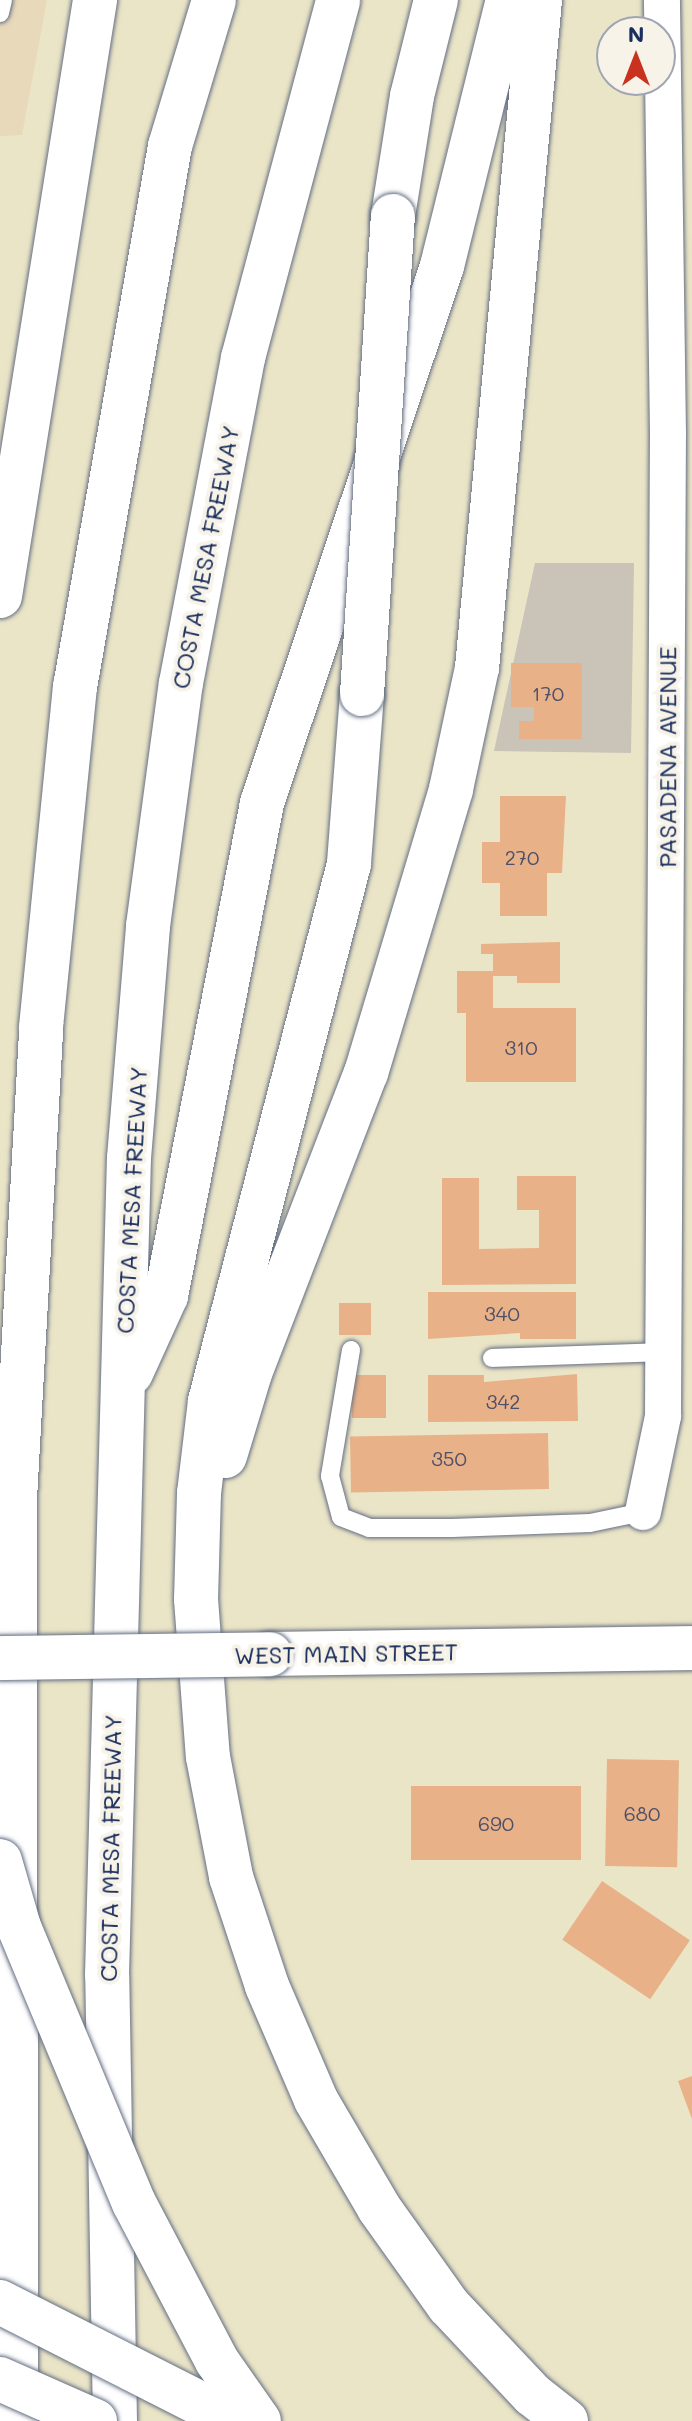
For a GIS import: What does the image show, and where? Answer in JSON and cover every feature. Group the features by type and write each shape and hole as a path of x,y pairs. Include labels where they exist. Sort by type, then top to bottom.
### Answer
{"main road":[{"path":"0,596 95,0"},
{"path":"16,2421 15,1498 41,1027 75,687 198,0"},
{"path":"170,146 214,0"},
{"name":"COSTA MESA FREEWAY","path":"115,2421 107,1975 129,1158 146,957 181,683 243,358 338,0"},
{"path":"436,0 412,96 393,216 349,864 210,1401 199,1493 196,1599 208,1757 231,1877 267,1986 316,2100 379,2208 449,2306 533,2395 566,2421"},
{"path":"122,1393 166,1296 262,803 442,266 508,0"},
{"path":"196,1599 221,1466 246,1387 366,1073 451,789 477,668 540,0"},
{"name":"WEST MAIN STREET","path":"0,1658 692,1648"},
{"path":"0,1861 19,1927 134,2203 217,2361 237,2418"},
{"path":"0,2302 237,2418"},
{"path":"0,2379 95,2421"}],"street":[{"name":"PASADENA AVENUE","path":"643,1512 663,1416 680,434 662,0"}],"lane":[{"path":"0,13 3,0"},
{"path":"351,1350 330,1476 341,1517 369,1528 452,1528 590,1523 643,1512"},
{"path":"492,1358 663,1352"}],"shaded area":[{"path":"0,0 47,0 22,135 0,136"},
{"path":"535,563 634,563 631,753 494,751"}],"building":[{"path":"511,663 582,663 582,739 519,739 519,721 534,721 534,707 511,707"},
{"path":"500,796 566,796 562,873 547,873 547,916 500,916 500,883 482,883 482,842 500,842"},
{"path":"560,942 560,983 517,983 517,976 493,976 493,1008 576,1008 576,1082 466,1082 466,1013 457,1013 457,971 493,971 493,954 481,954 481,944"},
{"path":"517,1176 576,1176 576,1284 442,1285 442,1178 479,1178 479,1249 539,1248 539,1210 517,1210"},
{"path":"428,1292 576,1292 576,1339 520,1339 520,1333 428,1339"},
{"path":"339,1303 371,1303 371,1335 339,1335"},
{"path":"577,1374 578,1421 428,1422 428,1375 484,1375 484,1382"},
{"path":"352,1375 386,1375 386,1418 352,1418"},
{"path":"548,1433 549,1489 351,1492 350,1436"},
{"path":"607,1759 679,1760 677,1867 605,1866"},
{"path":"411,1786 581,1786 581,1860 411,1860"},
{"path":"602,1881 690,1940 650,1999 562,1940"},
{"path":"692,2076 692,2119 678,2081"}]}
